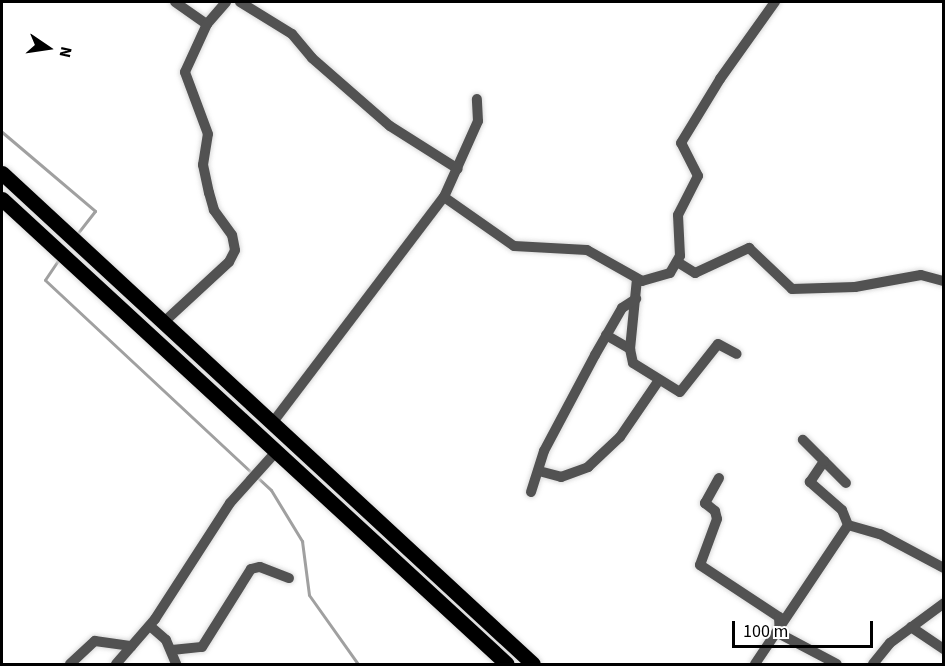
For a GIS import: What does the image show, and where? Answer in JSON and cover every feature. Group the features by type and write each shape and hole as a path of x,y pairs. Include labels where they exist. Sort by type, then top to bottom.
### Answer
{"highway":[{"path":"2,172 533,664"},
{"path":"2,199 71,266 507,664"}],"street":[{"path":"175,2 207,24"},
{"path":"165,321 229,262 235,250 232,235 214,210 209,193 203,165 208,134 185,72 207,24 226,2"},
{"path":"240,2 292,34 312,58 390,126 458,168"},
{"path":"444,197 514,246 587,250 638,279 648,280 670,273 679,263 678,215 698,171 681,143 720,79 775,2"},
{"path":"273,422 444,197 477,121 477,99"},
{"path":"679,263 694,273 749,248 792,289 866,286 921,275 944,281"},
{"path":"638,279 630,349 633,363 680,392 718,344 737,354"},
{"path":"531,492 548,444 606,336 622,308 636,299"},
{"path":"606,336 630,349"},
{"path":"539,471 561,477 588,467 620,437 659,380"},
{"path":"803,440 846,483"},
{"path":"116,664 150,626 243,488 275,453"},
{"path":"824,461 810,482 842,510 848,525"},
{"path":"719,478 705,503 715,511 717,519 700,565 779,617 780,634 837,664"},
{"path":"848,525 880,534 944,568"},
{"path":"755,664 848,525"},
{"path":"172,651 202,647 251,569 260,567 289,578"},
{"path":"873,664 883,650 944,603"},
{"path":"150,626 172,651 176,664"},
{"path":"911,627 944,649"},
{"path":"70,664 95,641 132,646"}],"waterway":[{"path":"2,132 95,211 77,234"},
{"path":"59,259 45,280 252,473"},
{"path":"257,477 271,490 302,541 309,595 358,664"}]}
